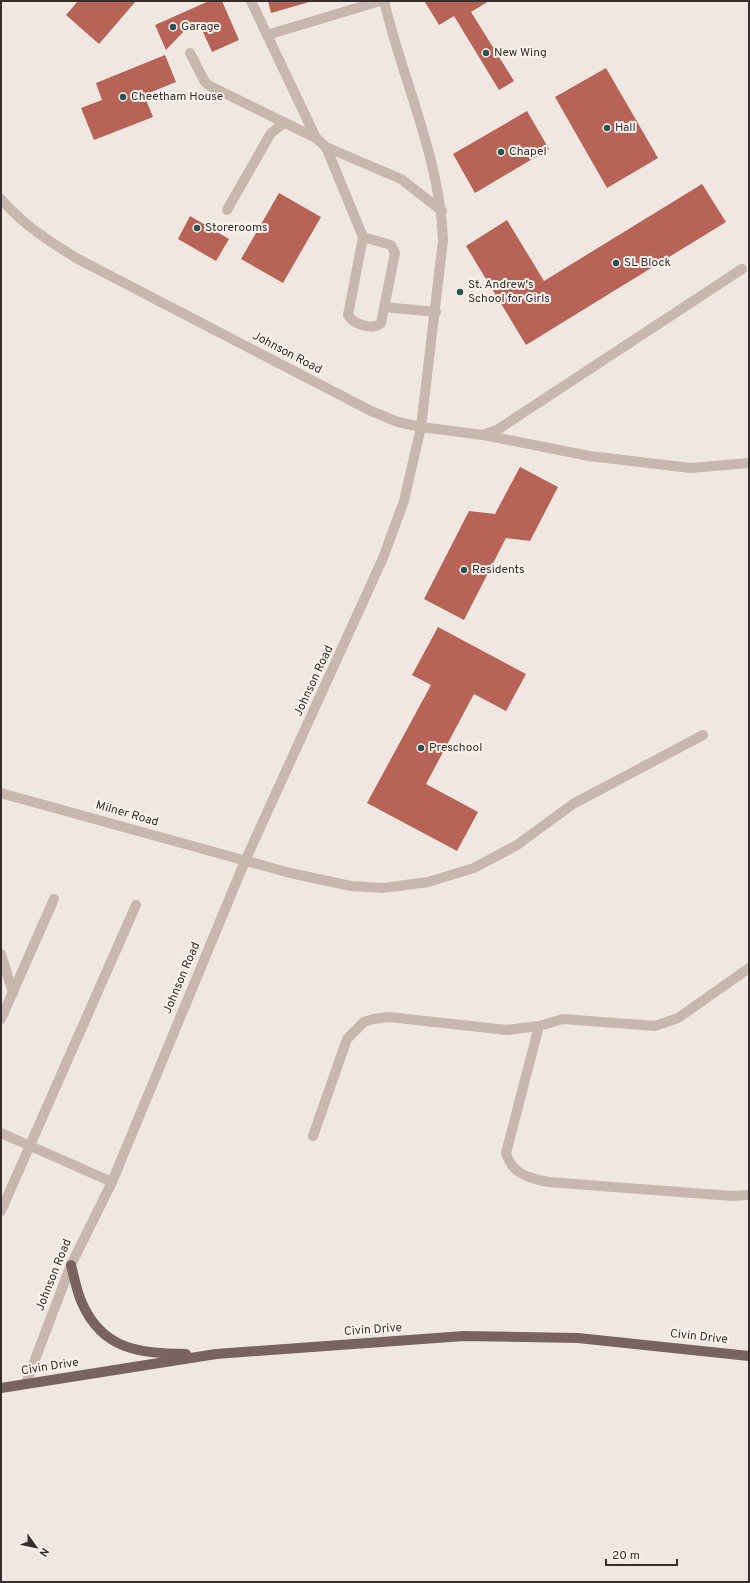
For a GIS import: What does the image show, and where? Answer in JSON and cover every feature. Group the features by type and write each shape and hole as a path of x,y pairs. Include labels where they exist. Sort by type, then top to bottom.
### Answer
{"main road":[{"path":"71,1265 82,1303 100,1331 118,1345 150,1353 216,1354"},
{"name":"Civin Drive","path":"1,1388 216,1354 464,1336 578,1338 749,1356"}],"street":[{"path":"251,1 316,138"},
{"path":"267,35 380,1"},
{"path":"384,1 424,137 442,211 443,240 436,312 421,427 483,435 589,456 691,468 749,463"},
{"path":"190,53 205,82 210,86 316,138 326,147 401,179 442,211"},
{"path":"227,210 271,133 284,123"},
{"path":"326,147 363,237 348,315 353,321 371,327 378,325 381,322 394,250 390,245 363,237"},
{"name":"Johnson Road","path":"1,199 12,212 33,230 78,259 371,411 398,422 421,427 404,501 383,558 245,861 112,1182 71,1265 26,1384"},
{"path":"483,435 497,430 742,269"},
{"path":"384,307 436,312"},
{"name":"Milner Road","path":"1,793 290,873 351,886 383,888 428,882 474,868 517,845 573,804 703,735"},
{"path":"1,1019 54,899"},
{"path":"1,1211 31,1146 136,905"},
{"path":"1,954 13,993"},
{"path":"313,1136 347,1039 364,1022 389,1017 499,1029 539,1026 563,1020 655,1026 678,1018 749,968"},
{"path":"539,1026 506,1153 508,1161 514,1169 529,1178 548,1182 732,1196 749,1195"},
{"path":"1,1133 112,1182"}],"building":[{"path":"78,1 136,1 99,44 66,15"},
{"name":"Garage","path":"209,1 222,1 239,40 212,52 199,23 186,29 166,50 155,25"},
{"path":"268,1 313,1 271,13"},
{"name":"New Wing","path":"489,1 471,12 514,81 499,90 454,16 439,25 425,2"},
{"name":"Cheetham House","path":"165,55 176,82 144,95 153,117 94,140 81,108 102,100 96,83"},
{"name":"Hall","path":"606,68 658,158 607,188 555,97"},
{"name":"Chapel","path":"527,111 549,149 475,193 453,154"},
{"name":"SL Block","path":"702,184 726,222 526,345 466,246 507,220 544,281"},
{"path":"279,193 321,217 283,283 241,259"},
{"name":"Storerooms","path":"190,216 229,239 216,261 178,239"},
{"name":"Residents","path":"520,467 558,487 530,541 506,538 464,620 424,599 469,511 495,514"},
{"name":"Preschool","path":"438,627 526,674 506,711 474,694 426,784 478,812 457,851 367,803 431,685 412,675"}],"place":[{"name":"Garage","path":"173,27"},
{"name":"New Wing","path":"486,53"},
{"name":"Cheetham House","path":"123,97"},
{"name":"Hall","path":"607,128"},
{"name":"Chapel","path":"501,152"},
{"name":"Storerooms","path":"197,228"},
{"name":"SL Block","path":"616,263"},
{"name":"St. Andrew's School for Girls","path":"460,292"},
{"name":"Residents","path":"464,570"},
{"name":"Preschool","path":"421,748"}]}
